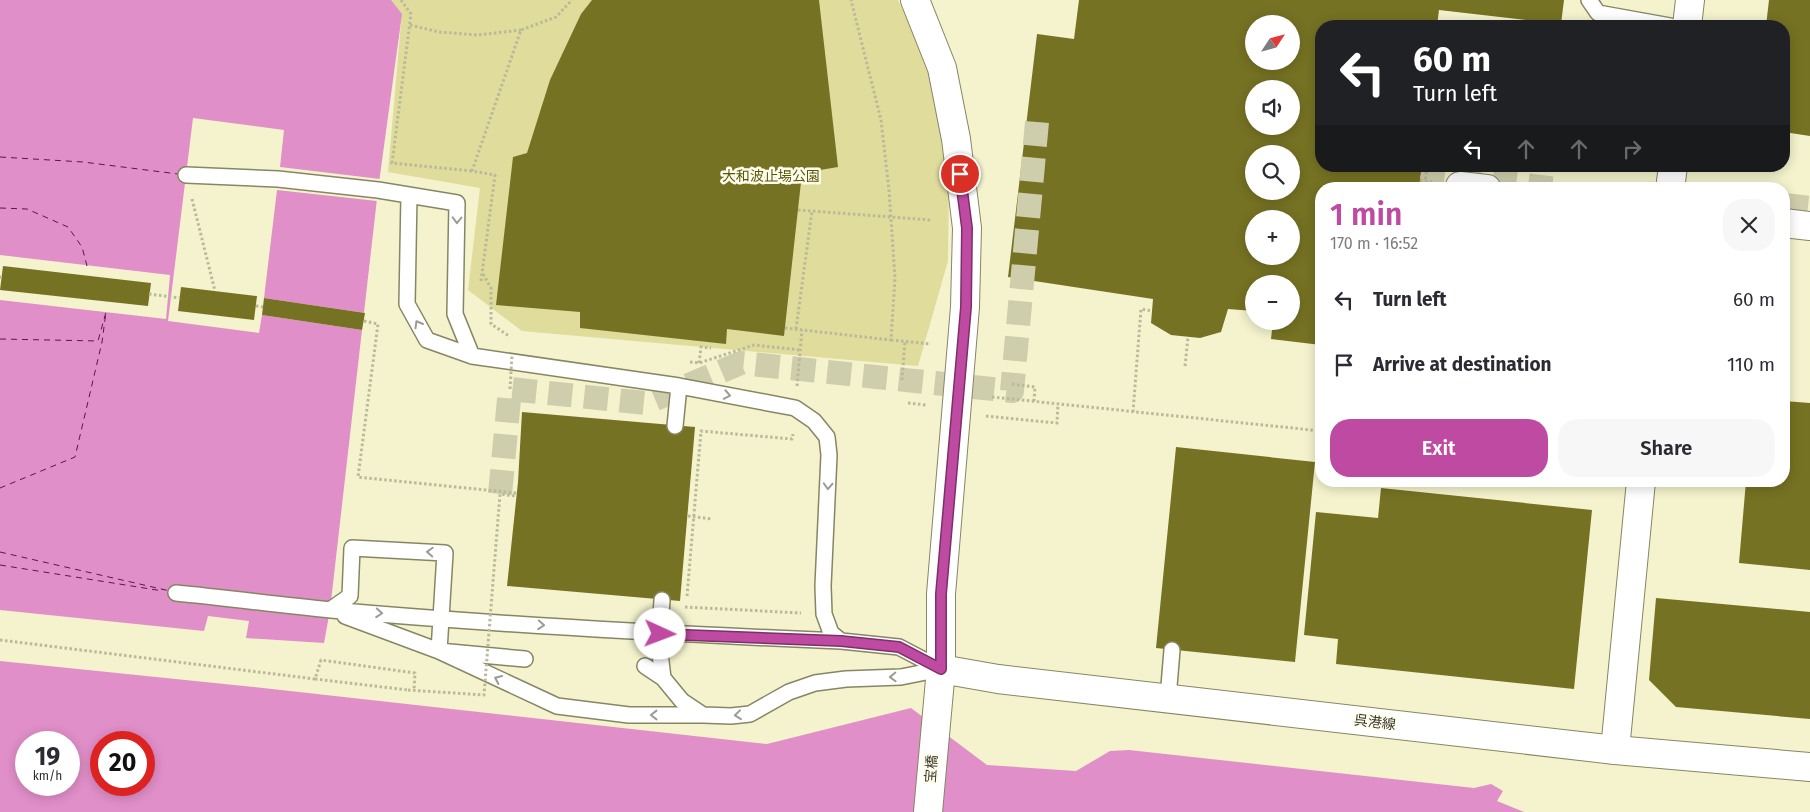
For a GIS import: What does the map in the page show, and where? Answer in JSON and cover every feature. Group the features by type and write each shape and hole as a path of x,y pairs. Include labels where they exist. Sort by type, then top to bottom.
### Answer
{"street":[{"name":"宝橋","path":"915,0 942,68 956,139 967,228 966,307 941,594 941,669 928,812"},
{"path":"1688,20 1690,0"},
{"path":"1790,224 1810,226"},
{"path":"1615,750 1640,487"},
{"name":"呉港線","path":"941,669 998,679 1615,750 1810,767"}],"lane":[{"path":"1589,0 1598,13 1637,20"},
{"path":"186,175 278,179 378,190 458,204 455,314 472,356"},
{"path":"408,195 407,304 427,340 472,356 679,386 795,408 814,421 827,437 829,455 822,586 824,614 831,633 841,641"},
{"path":"675,426 679,386"},
{"path":"330,610 350,596 352,548 445,553 442,618 438,651"},
{"path":"176,593 330,610 660,634 841,641 899,647 941,669"},
{"path":"662,600 660,634 663,678"},
{"path":"330,610 438,651 557,706 629,714 731,716 750,714 790,692 815,683 846,679 901,677 941,669"},
{"path":"1168,698 1172,650"},
{"path":"438,651 525,659"},
{"path":"645,666 663,678 682,701 702,715"}],"path":[{"path":"401,0 411,14 392,163 495,175 480,287"},
{"path":"410,25 439,32 478,35 521,30 556,17 572,0"},
{"path":"851,0 881,120 894,278 891,340"},
{"path":"472,171 521,30"},
{"path":"186,175 215,291"},
{"path":"798,210 931,220"},
{"path":"796,329 812,211"},
{"path":"482,273 491,288 491,324 514,340"},
{"path":"149,294 180,298"},
{"path":"256,306 263,307"},
{"path":"1133,412 1141,310 1152,311"},
{"path":"0,640 408,690 484,695 500,494 516,495 358,477 378,324 364,321"},
{"path":"785,328 931,344"},
{"path":"797,389 802,330"},
{"path":"1185,366 1188,337"},
{"path":"902,380 905,341"},
{"path":"690,362 699,363 754,345 800,350"},
{"path":"699,363 701,347 711,348"},
{"path":"510,390 512,355"},
{"path":"1012,384 1034,387 1034,402"},
{"path":"992,398 1315,429"},
{"path":"908,404 926,405"},
{"path":"988,416 1057,423 1058,404"},
{"path":"793,432 792,439 701,431 685,607 806,613"},
{"path":"688,516 712,519"},
{"path":"315,679 321,660 415,673 414,690"}],"green space":[{"name":"大和波止場公園","path":"386,0 898,0 928,61 949,169 948,261 918,366 522,331 468,290 480,188 388,172 401,23"}],"shaded area":[{"path":"0,0 391,0 402,14 378,190 330,610 324,643 246,638 249,621 208,616 204,631 0,610"},
{"path":"0,661 767,744 911,708 987,765 1076,771 1110,751 1129,750 1474,788 1491,784 1503,791 1497,801 1524,812 0,812"}],"pier":[{"path":"193,118 284,130 280,167 380,179 377,201 277,190 264,298 365,313 362,330 262,315 259,333 168,321"},
{"path":"0,255 170,275 166,319 0,300"}],"building":[{"path":"592,0 819,0 838,167 802,173 784,336 727,329 726,344 580,328 580,312 496,305 513,157 527,153 550,80 581,14"},
{"path":"1079,0 1564,0 1562,20 1526,20 1439,10 1438,20 1315,20 1315,172 1421,172 1420,182 1315,182 1315,344 1271,339 1272,330 1300,330 1300,275 1245,275 1245,310 1228,309 1221,332 1200,338 1171,335 1151,323 1153,299 1008,277 1037,34 1074,39"},
{"path":"1769,0 1810,0 1810,136 1790,133 1790,20 1767,20"},
{"path":"3,266 151,283 148,306 0,290"},
{"path":"181,287 257,296 254,320 178,311"},
{"path":"264,298 365,313 362,330 262,315"},
{"path":"1790,401 1810,403 1810,570 1739,563 1745,487 1790,487"},
{"path":"522,412 695,427 680,601 507,586 518,482"},
{"path":"1176,447 1315,462 1295,662 1156,648"},
{"path":"1381,488 1592,510 1574,689 1336,664 1338,639 1304,635 1316,512 1378,518"},
{"path":"1656,598 1810,612 1810,719 1676,707 1649,680"}],"ferry route":[{"path":"0,157 83,162 178,174"},
{"path":"0,208 27,209 68,227 82,247 87,266"},
{"path":"0,339 98,341 106,312 102,342 75,457 0,488"},
{"path":"0,552 170,591"},
{"path":"0,565 163,591"}],"tunnel":[{"path":"500,494 510,389 646,403 741,363 1012,391 1037,122"},
{"path":"1421,172 1500,182"},
{"path":"1790,206 1810,208"}],"route":[{"path":"660,634 841,641 899,647 941,669 941,594 966,307 967,228 960,174"}]}
